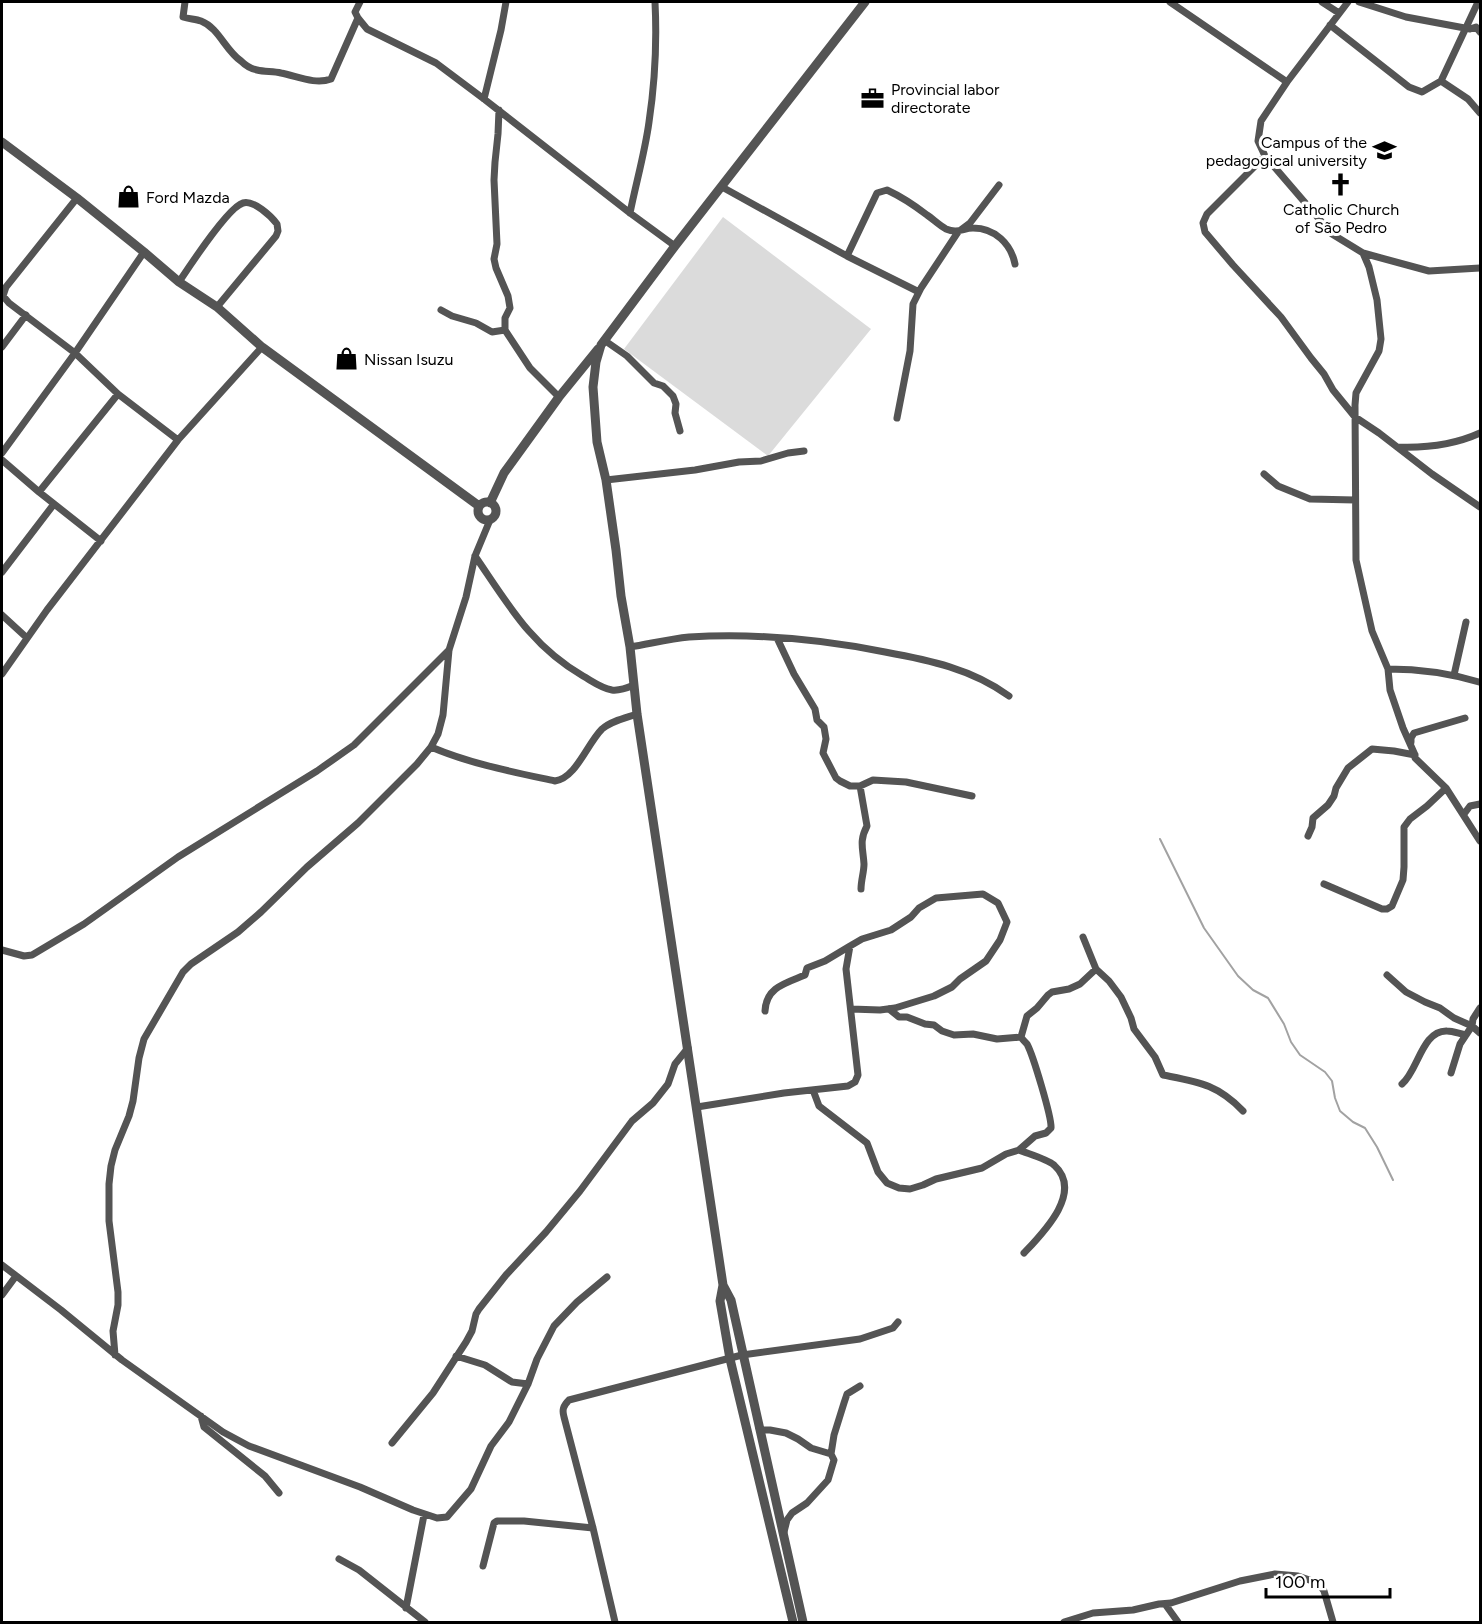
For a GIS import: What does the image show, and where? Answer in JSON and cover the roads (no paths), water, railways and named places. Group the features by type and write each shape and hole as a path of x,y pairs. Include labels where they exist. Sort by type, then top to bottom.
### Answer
{"street":[{"path":"185,2 183,17 209,25 241,62 258,70 279,72 313,81 331,79 358,18"},
{"path":"360,2 356,12 367,29 436,63 675,246"},
{"path":"484,99 506,2"},
{"path":"630,213 650,114 655,62 655,2"},
{"path":"490,503 504,473 559,397 865,2"},
{"path":"1170,2 1287,82"},
{"path":"1322,2 1339,13"},
{"path":"1348,2 1287,82 1261,121 1258,141 1265,156 1332,234 1363,253 1429,271 1480,268"},
{"path":"1359,2 1406,17 1470,29 1476,27 1480,32"},
{"path":"1330,25 1409,87 1422,92 1441,81 1478,2"},
{"path":"1441,81 1468,99 1480,113"},
{"path":"499,110 494,180 497,235 494,259 508,296 510,308 505,318 505,330 530,368 559,397"},
{"path":"2,142 77,198 178,282 217,307 262,347 479,506"},
{"path":"1265,156 1207,214 1203,223 1205,232 1281,317 1355,417 1480,507"},
{"path":"897,418 910,351 913,304 958,232 969,223 999,185"},
{"path":"722,187 919,292"},
{"path":"848,256 877,193 887,190 909,201 945,228 958,232 971,228 984,230 1004,240 1016,264"},
{"path":"77,198 3,292 4,298 75,353 118,394 178,440"},
{"path":"178,282 229,213 242,203 252,203 277,224 278,231 217,307"},
{"path":"2,453 75,353 144,252"},
{"path":"1363,253 1377,300 1381,339 1379,351 1356,393 1356,560 1372,632 1388,669 1390,690 1403,729 1417,758 1446,788 1480,841"},
{"path":"441,310 476,323 492,332 505,330"},
{"path":"2,347 26,315"},
{"path":"603,342 627,356 654,383 663,386 673,396 680,431"},
{"path":"603,342 595,368 593,387 597,442 606,480 630,647 637,714 723,1285 720,1301 742,1412 793,1623"},
{"path":"2,674 178,440 262,347"},
{"path":"39,492 118,394"},
{"path":"1398,447 1466,440 1480,433"},
{"path":"606,480 695,470 739,462 761,462 788,453 804,451"},
{"path":"2,460 101,541"},
{"path":"1264,474 1278,486 1310,499 1355,500"},
{"path":"115,1355 113,1331 118,1292 109,1221 109,1184 114,1150 133,1101 144,1038 183,972 238,932 261,912 307,867 358,823 431,747 438,734 443,715 449,650 466,597 475,556 490,520 496,512 490,503 479,506"},
{"path":"2,572 54,504"},
{"path":"479,506 480,517 490,520"},
{"path":"475,556 518,619 553,657 610,690 634,685"},
{"path":"2,615 27,638"},
{"path":"1454,675 1466,622"},
{"path":"630,647 686,638 741,636 837,643 929,661 961,670 980,678 1009,696"},
{"path":"777,638 794,674 815,709 817,720 824,728 826,739 823,753 836,778 850,786 860,786 873,780 894,780 972,796"},
{"path":"2,950 24,956 32,955 84,924 178,857 317,771 354,745 449,650"},
{"path":"1388,669 1409,669 1454,675 1479,682"},
{"path":"431,747 487,766 555,781 568,776 604,728 637,714"},
{"path":"1417,758 1411,741 1414,733 1465,718"},
{"path":"1308,836 1314,818 1328,805 1348,768 1366,753 1372,749 1394,751 1417,758"},
{"path":"860,786 867,826 861,836 864,864 861,889"},
{"path":"1324,884 1382,909 1392,906 1403,880 1404,827 1446,788"},
{"path":"1464,814 1470,806 1480,804"},
{"path":"765,1011 765,1004 770,993 805,975 807,968 825,961 862,939 891,930 936,898 983,894 998,903 1007,922 1000,940 986,961 945,991 889,1009 851,1009"},
{"path":"1083,937 1096,969 1121,997 1134,1029 1155,1057 1163,1075 1199,1082 1213,1088 1230,1098 1243,1111"},
{"path":"697,1107 848,1086 855,1082 858,1075 846,969 850,946"},
{"path":"1021,1037 1027,1016 1048,995 1080,984 1096,969"},
{"path":"1387,975 1406,992 1440,1008 1480,1032"},
{"path":"1451,1073 1460,1044 1473,1026 1473,1019 1480,1008"},
{"path":"889,1009 899,1017 934,1025 949,1034 974,1034 997,1039 1021,1037"},
{"path":"1402,1084 1413,1071 1424,1046 1437,1033 1446,1031 1466,1035"},
{"path":"813,1090 819,1106 867,1143 878,1172 886,1183 910,1189 936,1179 982,1168 1006,1154 1019,1150 1035,1136 1046,1133 1051,1128 1027,1044 1021,1037"},
{"path":"392,1443 433,1393 472,1331 476,1314 506,1275 553,1224 632,1121 653,1103 668,1084 675,1064 688,1048"},
{"path":"1019,1150 1053,1164 1063,1177 1064,1191 1058,1212 1045,1231 1024,1253"},
{"path":"2,1265 115,1355 224,1432 249,1446 360,1487 424,1515 437,1518 447,1517 471,1489 491,1446 509,1422 554,1326 576,1302 607,1277"},
{"path":"2,1295 16,1276"},
{"path":"723,1285 731,1300 803,1623"},
{"path":"615,1623 562,1411 566,1403 569,1400 742,1355 860,1339 893,1328 898,1322"},
{"path":"456,1356 485,1365 512,1382 528,1384"},
{"path":"783,1536 787,1520 828,1480 834,1460 831,1454 834,1435 847,1394 860,1386"},
{"path":"742,1412 754,1410"},
{"path":"201,1416 204,1427 265,1476 279,1492"},
{"path":"759,1428 786,1433 811,1448 831,1454"},
{"path":"406,1608 424,1515"},
{"path":"483,1566 494,1523 497,1521 524,1521 593,1528"},
{"path":"339,1559 359,1570 425,1623"},
{"path":"1064,1623 1093,1613 1133,1610 1165,1604 1250,1578 1275,1574 1312,1580 1322,1587 1333,1623"},
{"path":"1165,1604 1178,1623"}],"waterway":[{"path":"1160,839 1204,928 1238,976 1253,990 1268,998 1300,1055 1325,1072 1332,1081 1340,1111 1365,1128 1393,1180"}],"place":[{"name":"Provincial labor directorate","path":"873,98"},
{"name":"Campus of the pedagogical university","path":"1385,151"},
{"name":"Catholic Church of São Pedro","path":"1341,184"},
{"name":"Ford Mazda","path":"128,197"},
{"name":"Nissan Isuzu","path":"346,359"}]}
